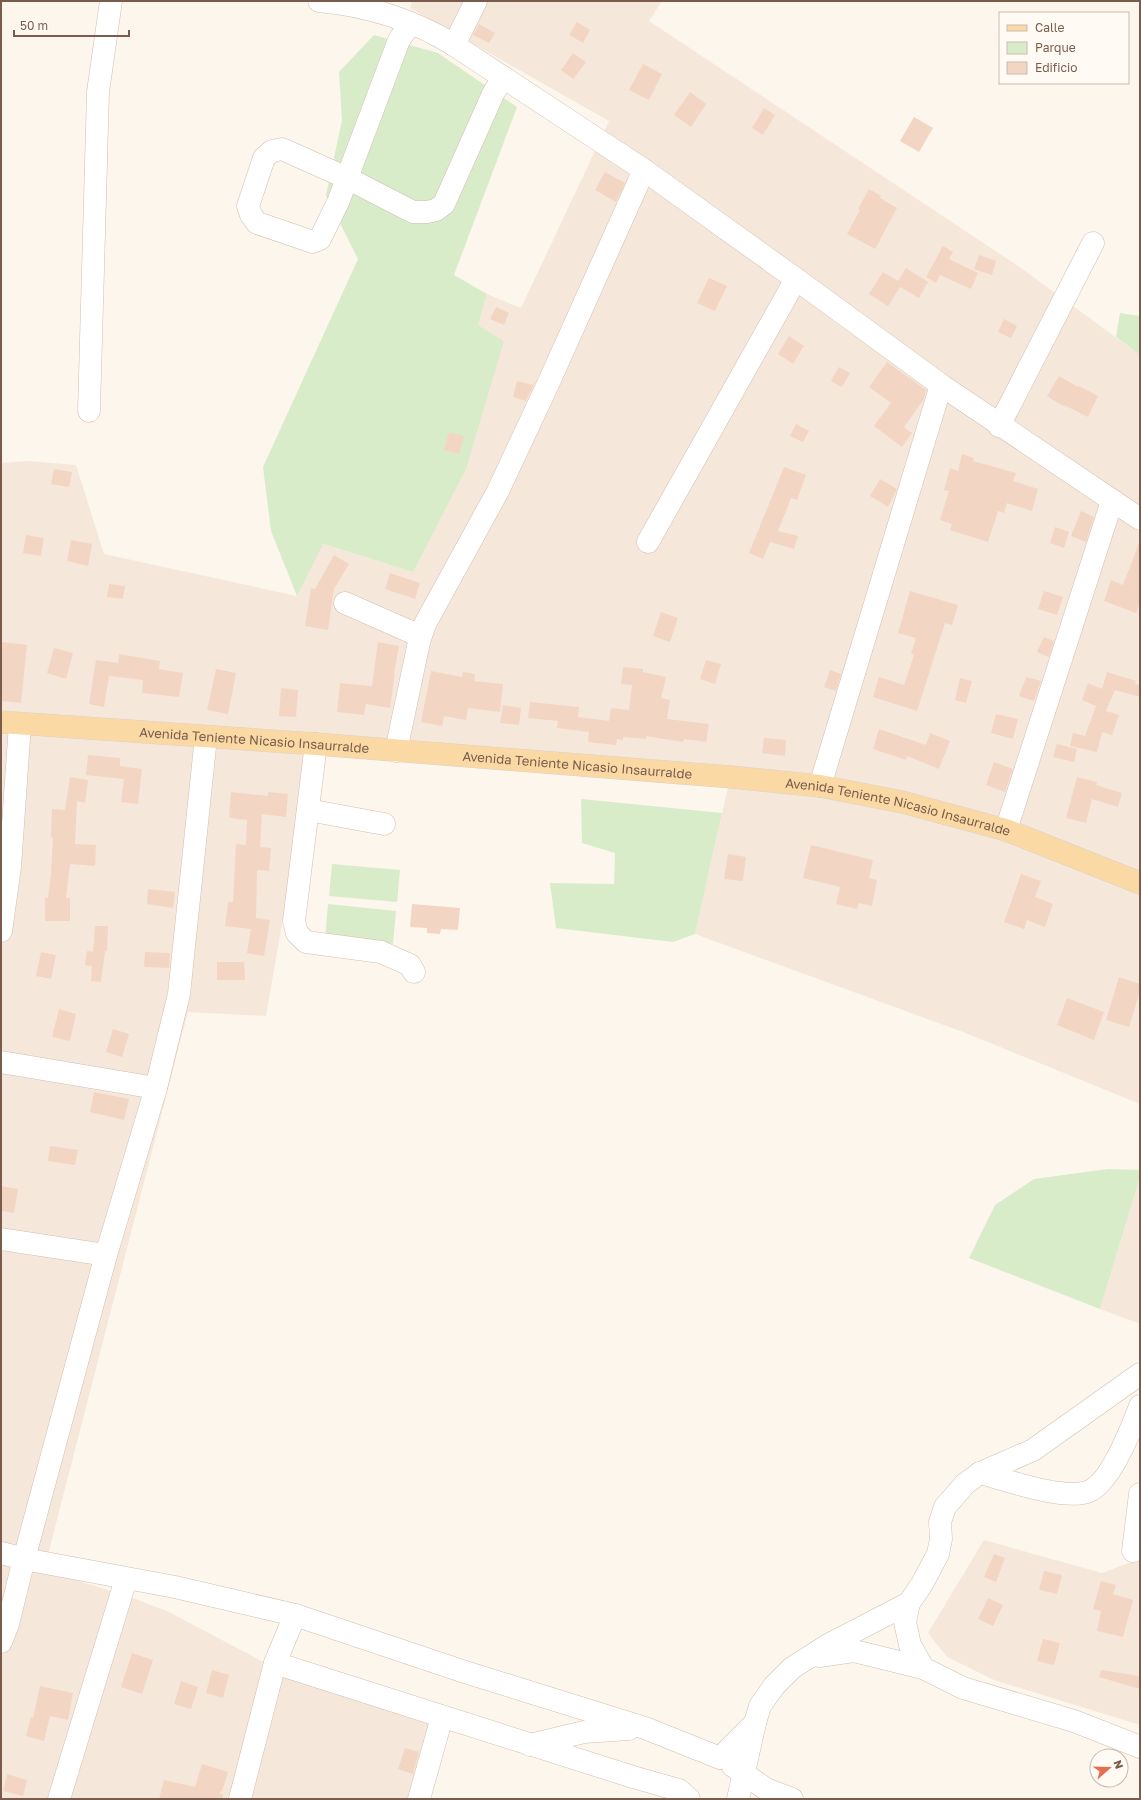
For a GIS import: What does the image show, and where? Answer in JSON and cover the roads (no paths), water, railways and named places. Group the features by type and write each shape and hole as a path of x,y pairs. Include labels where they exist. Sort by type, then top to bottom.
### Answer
{"main road":[{"name":"Avenida Teniente Nicasio Insaurralde","path":"10,723 316,744 820,786 902,802 1006,830 1140,883"}],"street":[{"path":"89,411 98,92 111,1"},
{"path":"319,1 343,3 380,12 440,36 644,170 999,426 1140,519"},
{"path":"454,45 476,1"},
{"path":"410,24 399,40 347,178 326,230 320,239 313,242 257,223 248,206 264,158 272,150 282,149 347,178 413,212 427,212 436,210 444,204 493,94 503,77"},
{"path":"396,751 425,624 498,491 548,384 644,170"},
{"path":"999,426 1094,242"},
{"path":"648,542 796,279"},
{"path":"820,786 941,385"},
{"path":"1006,830 1112,501"},
{"path":"345,603 411,632 422,633"},
{"path":"1,931 10,868 10,723"},
{"path":"1,1642 8,1624 24,1559 106,1255 156,1088 179,994 206,737"},
{"path":"316,744 294,921 297,933 306,942 381,952 410,965 414,972"},
{"path":"308,810 384,824"},
{"path":"1,1062 156,1088"},
{"path":"1,1239 106,1255"},
{"path":"923,1668 910,1645 905,1622 909,1604 922,1584 938,1554 941,1539 940,1522 945,1508 965,1484 980,1474 1033,1450 1140,1374"},
{"path":"980,1474 1050,1491 1074,1494 1088,1492 1098,1484 1111,1469 1127,1440 1140,1406"},
{"path":"1133,1551 1140,1494"},
{"path":"1,1553 126,1579 175,1587 295,1615 465,1672 645,1728 720,1758 766,1789 792,1799"},
{"path":"59,1799 126,1579"},
{"path":"738,1799 760,1706 774,1686 792,1668 807,1658 834,1642 909,1604"},
{"path":"240,1799 275,1663 295,1615"},
{"path":"807,1658 854,1651 923,1668 962,1688 1074,1721 1140,1747"},
{"path":"275,1663 529,1745 679,1790 689,1799"},
{"path":"419,1799 442,1717"},
{"path":"720,1758 755,1723"},
{"path":"529,1745 595,1730 645,1728"}]}
